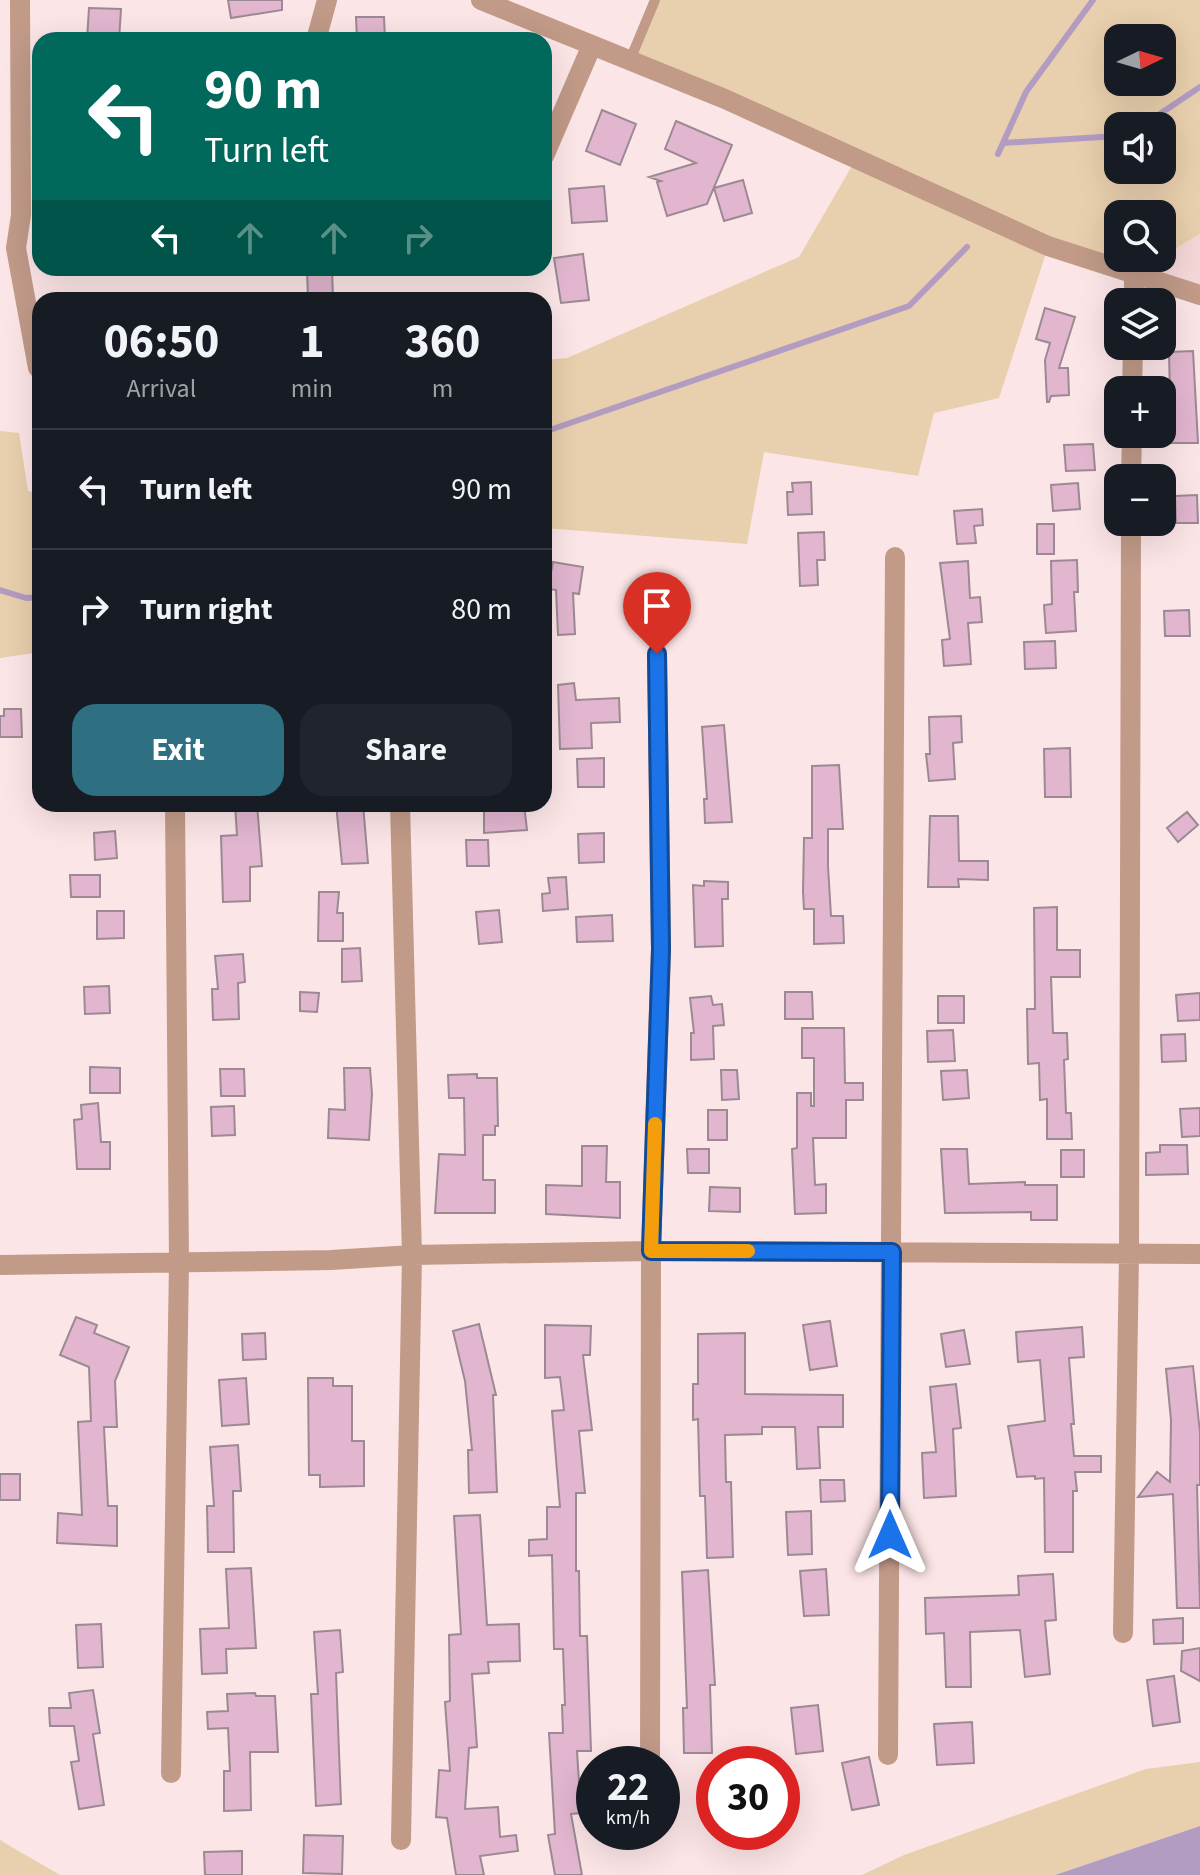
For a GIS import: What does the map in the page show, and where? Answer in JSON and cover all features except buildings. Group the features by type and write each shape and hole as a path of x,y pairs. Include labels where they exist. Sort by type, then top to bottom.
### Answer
{"street":[{"path":"20,0 21,215 16,248 32,335"},
{"path":"318,32 327,0"},
{"path":"481,0 725,99 1048,246 1200,295"},
{"path":"552,138 592,45"},
{"path":"1134,274 1134,288"},
{"path":"1123,1633 1129,1254 1131,536"},
{"path":"888,1755 895,557"},
{"path":"650,1746 651,1251 661,949 657,654"},
{"path":"171,1773 179,1263 175,812"},
{"path":"400,812 412,1255 401,1840"},
{"path":"0,1265 651,1251 1200,1254"}],"lane":[{"path":"630,60 655,0"}],"shaded area":[{"path":"655,0 1200,0 1200,234 1176,249 1176,200 1104,200 1104,265 1048,247 999,398 934,413 918,476 764,452 747,544 552,529 552,359 567,358 799,257 856,159 630,60"},
{"path":"1200,234 1200,295 1134,274 1176,272 1176,249"},
{"path":"0,431 19,433 28,491 32,492 32,653 0,658"},
{"path":"1200,1762 1200,1826 1055,1875 862,1875 904,1855 1146,1769"},
{"path":"1200,1826 1200,1875 1055,1875"},
{"path":"0,1839 3,1842 60,1875 0,1875"}],"waterway":[{"path":"998,154 1026,92 1093,0"},
{"path":"1163,112 1200,87"},
{"path":"1003,143 1104,137"},
{"path":"552,429 909,306 967,247"},
{"path":"0,590 32,598"}],"slow traffic":[{"path":"655,1124 651,1251 748,1251"}],"route":[{"path":"657,654 661,949 651,1251 892,1252 890,1535"}]}
